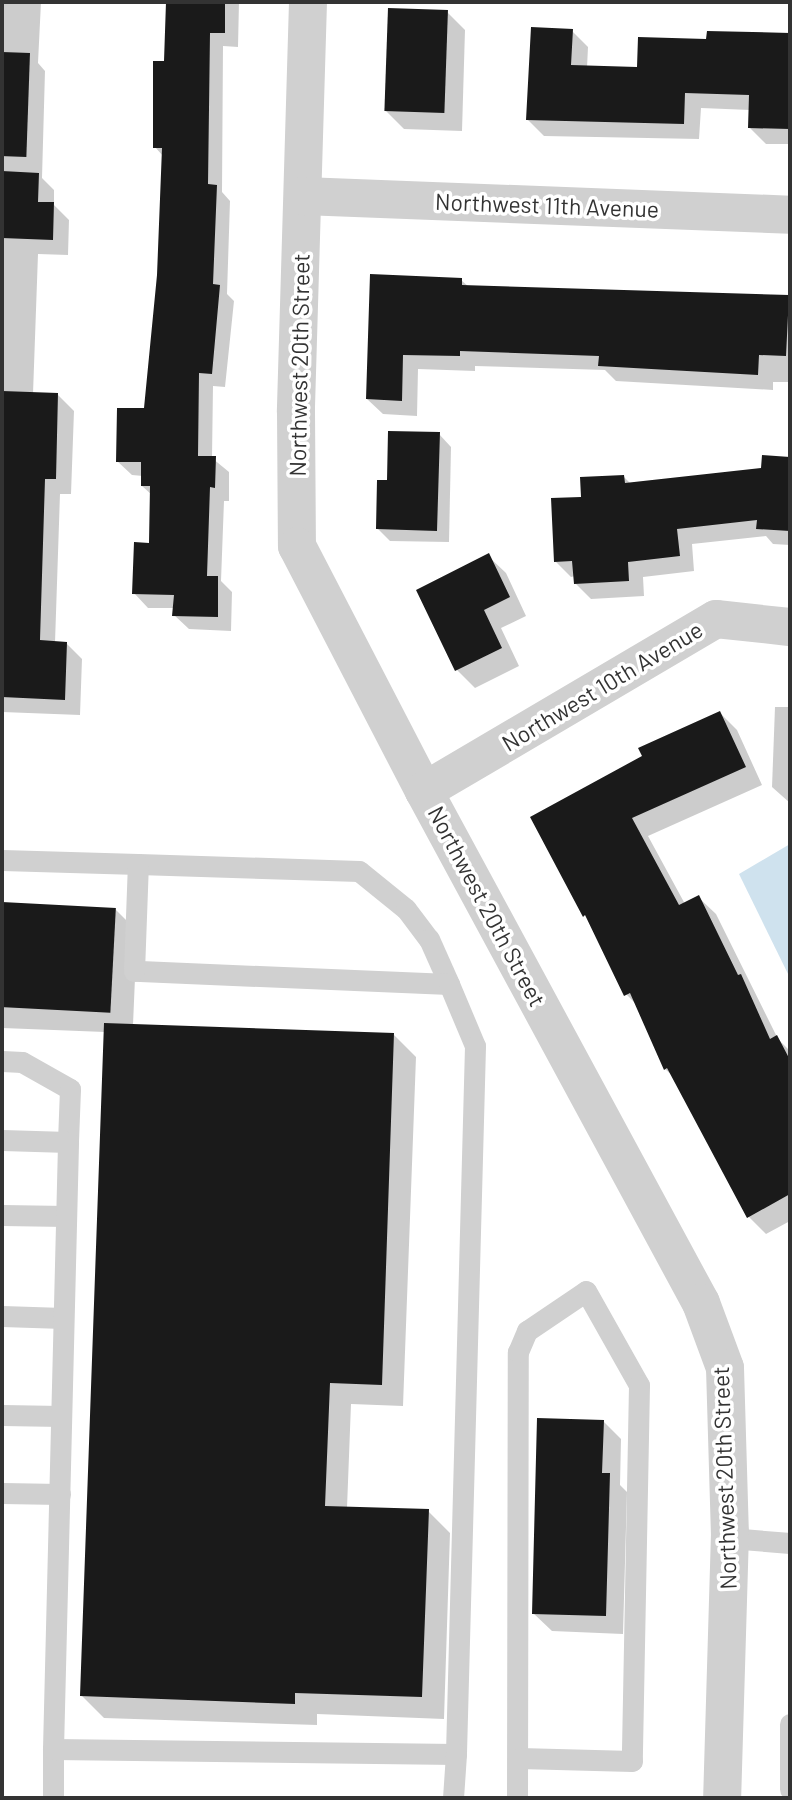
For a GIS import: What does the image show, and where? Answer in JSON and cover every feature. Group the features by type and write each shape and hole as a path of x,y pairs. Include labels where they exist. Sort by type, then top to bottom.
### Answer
{"street":[{"name":"Northwest 20th Street","path":"308,2 296,412 297,546 424,791 701,1303 724,1368 729,1538 722,1798"},
{"name":"Northwest 11th Avenue","path":"303,196 790,215"},
{"name":"Northwest 10th Avenue","path":"424,791 716,619 790,627"}],"lane":[{"path":"2,860 359,871 406,909 429,939 475,1046 453,1798"},
{"path":"138,864 134,971 449,984"},
{"path":"2,1061 22,1062 70,1089 53,1798"},
{"path":"2,1140 68,1142"},
{"path":"2,1215 66,1216"},
{"path":"517,1798 518,1352 527,1331 586,1291 639,1385 632,1760 519,1758"},
{"path":"2,1316 64,1318"},
{"path":"2,1415 61,1416"},
{"path":"2,1493 60,1494"},
{"path":"729,1538 790,1543"},
{"path":"790,1724 790,1789"},
{"path":"54,1749 456,1754"}],"water":[{"path":"790,844 790,978 739,874"}],"building":[{"path":"166,2 225,2 225,33 210,33 208,184 217,185 213,284 220,285 212,374 199,373 198,456 216,456 215,488 210,487 207,576 218,576 218,617 172,616 174,595 132,594 134,542 149,543 150,486 141,486 141,462 116,462 117,408 144,408 157,275 162,148 153,148 153,61 164,61"},
{"path":"388,8 448,10 444,113 384,111"},
{"path":"531,27 573,29 571,65 637,67 638,37 706,39 707,31 790,33 790,129 748,128 749,95 685,93 684,124 526,120"},
{"path":"2,52 30,53 26,157 2,156"},
{"path":"2,171 39,173 38,202 54,202 53,240 2,238"},
{"path":"370,274 462,278 462,285 789,295 786,356 759,355 758,375 598,366 599,356 460,351 460,356 403,355 402,401 366,399"},
{"path":"2,391 58,393 56,479 45,479 40,640 67,642 65,700 2,697"},
{"path":"388,431 440,432 437,531 376,529 377,480 387,480"},
{"path":"762,455 790,457 790,531 756,529 757,520 677,529 680,556 628,562 629,581 574,584 572,561 554,562 551,498 581,497 580,477 624,475 625,483 761,468"},
{"path":"489,553 510,597 484,610 502,648 455,671 416,590"},
{"path":"720,711 746,767 632,818 679,905 699,895 738,975 741,974 770,1039 777,1035 790,1060 790,1194 747,1218 667,1068 664,1070 630,993 624,996 585,915 583,917 530,817 642,756 638,748"},
{"path":"2,902 116,908 110,1013 2,1007"},
{"path":"104,1023 394,1033 382,1385 330,1383 325,1506 429,1509 422,1697 295,1693 295,1704 80,1696"},
{"path":"537,1418 604,1420 602,1473 610,1473 606,1616 532,1614"}]}
